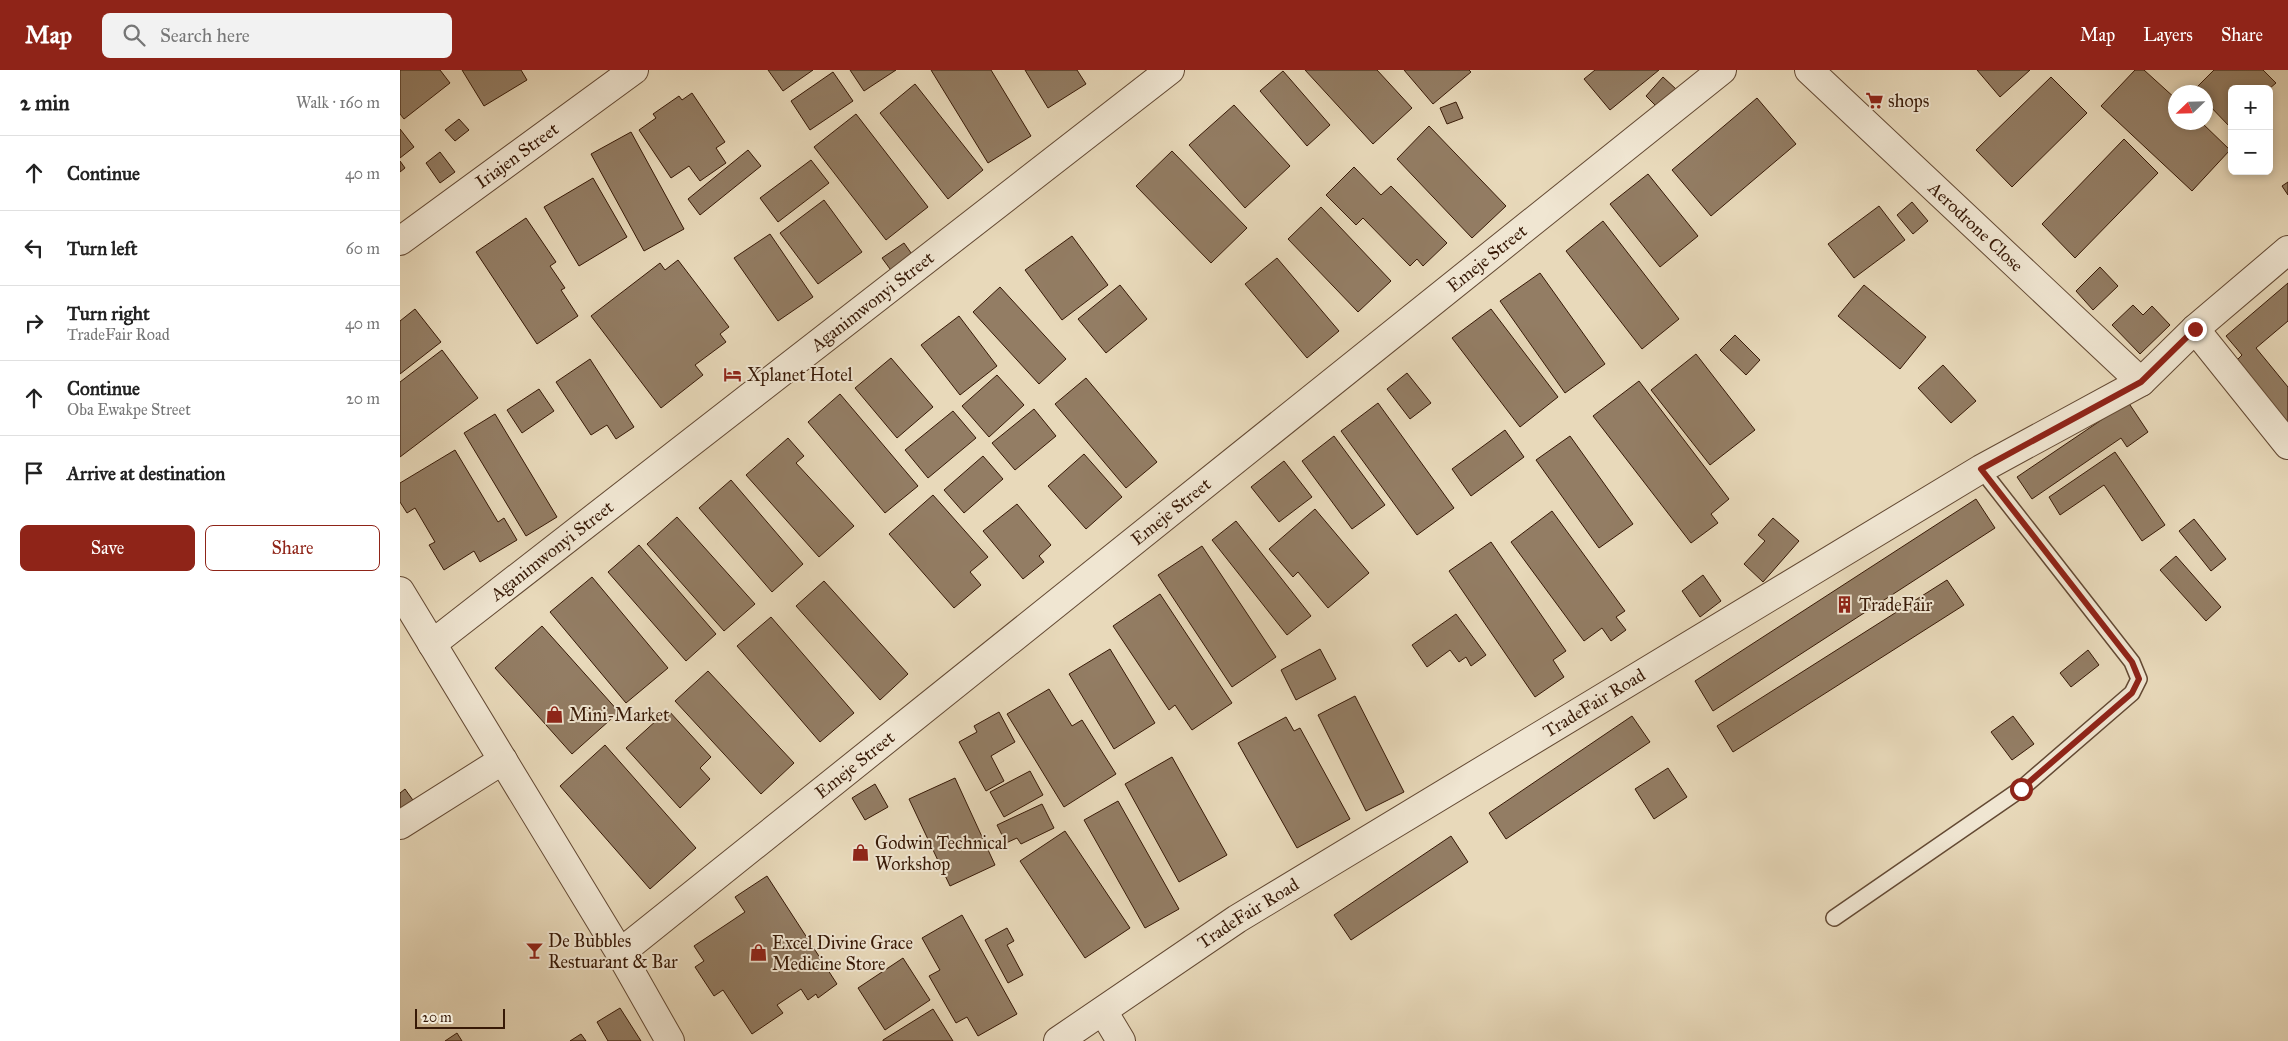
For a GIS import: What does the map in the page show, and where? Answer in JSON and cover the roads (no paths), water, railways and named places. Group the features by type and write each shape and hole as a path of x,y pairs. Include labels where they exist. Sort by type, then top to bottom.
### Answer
{"street":[{"name":"Iriajen Street","path":"400,241 634,70"},
{"name":"Aganimwonyi Street","path":"432,644 1170,70"},
{"name":"Emeje Street","path":"620,954 1722,70"},
{"name":"Aerodrone Close","path":"1810,70 2141,382"},
{"name":"TradeFair Road","path":"1058,1041 1237,919 1981,469 2141,382 2195,329 2288,250"},
{"path":"2195,329 2288,445"},
{"path":"400,591 620,954 670,1041"},
{"path":"400,825 503,760"},
{"path":"1103,1011 1121,1041"}],"lane":[{"path":"1834,918 2021,789 2132,693 2139,679 2132,662 1981,469"}],"place":[{"name":"shops","path":"1874,101"},
{"name":"Xplanet Hotel","path":"733,375"},
{"name":"TradeFair","path":"1845,605"},
{"name":"Mini-Market","path":"555,715"},
{"name":"Godwin Technical Workshop","path":"861,853"},
{"name":"De Bubbles Restuarant & Bar","path":"534,951"},
{"name":"Excel Divine Grace Medicine Store","path":"758,953"}]}
